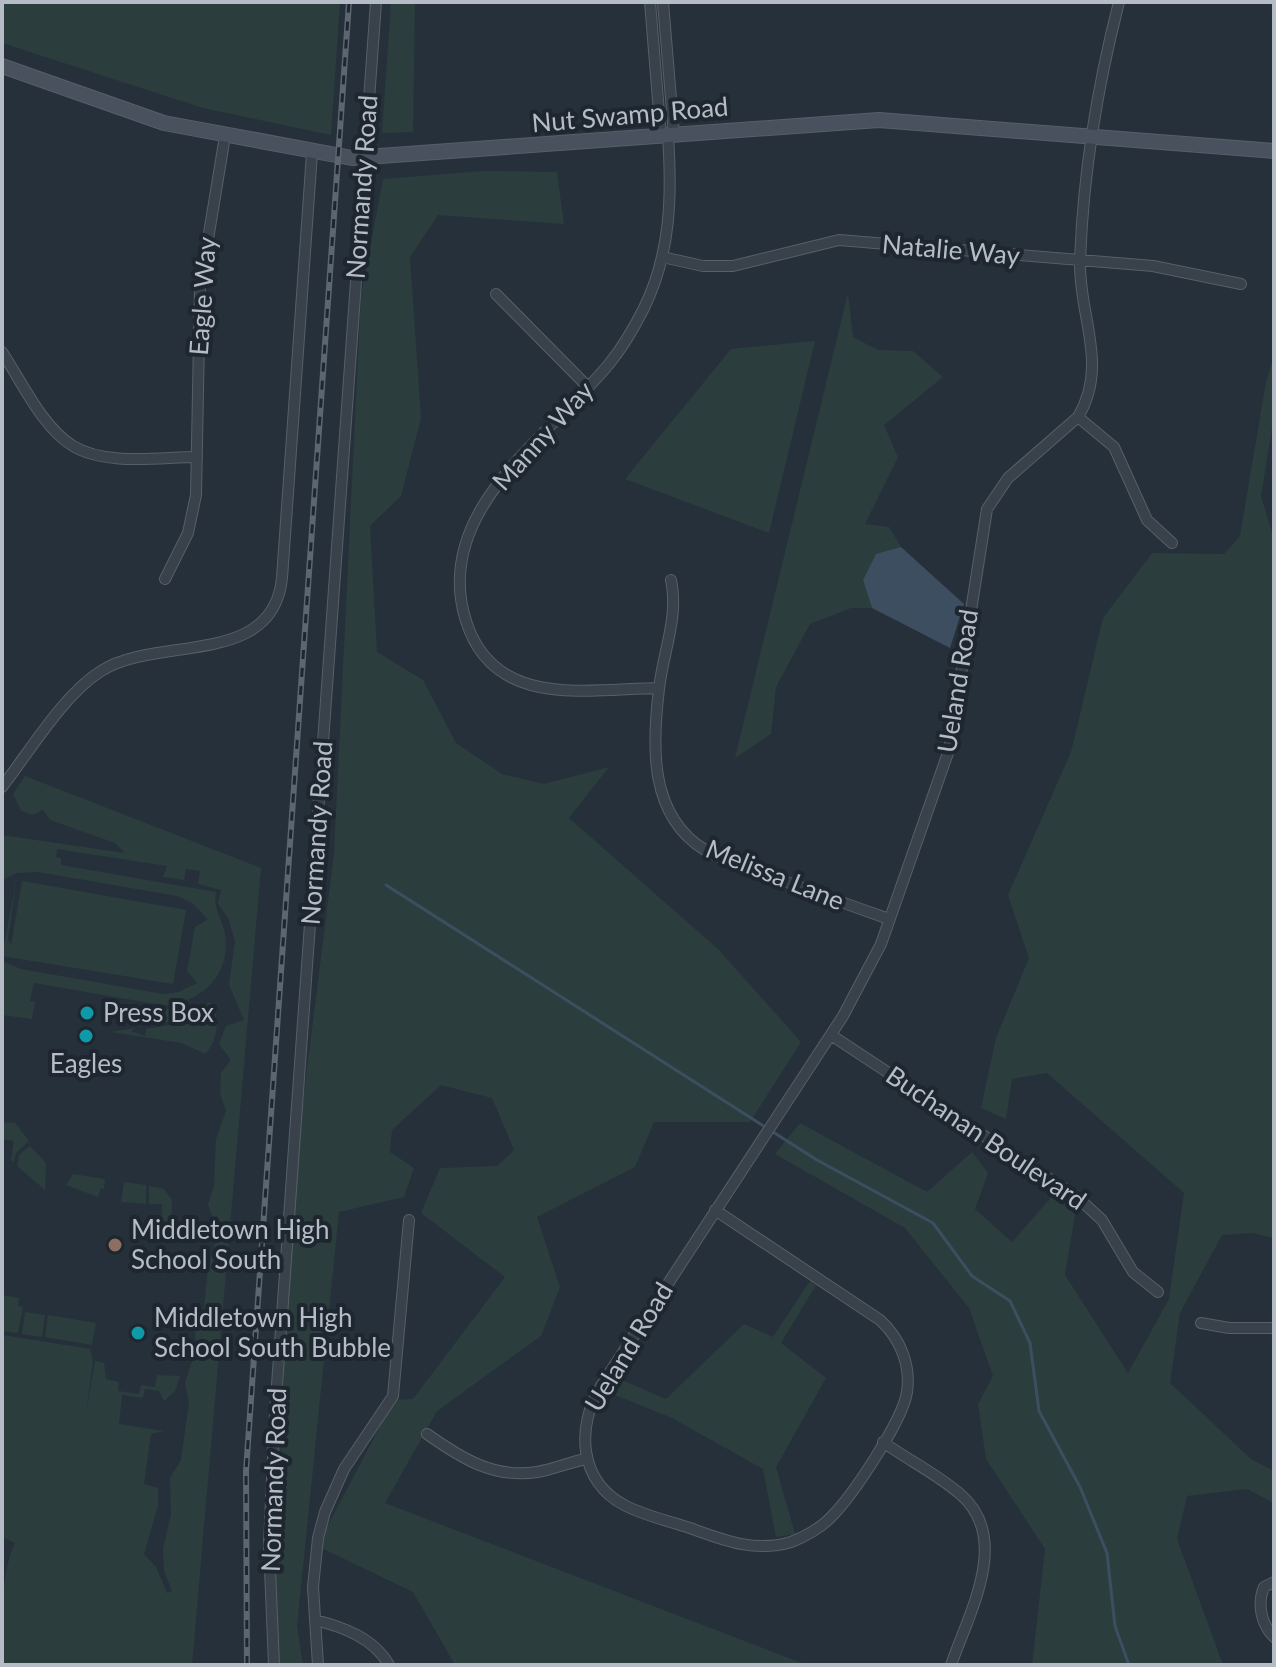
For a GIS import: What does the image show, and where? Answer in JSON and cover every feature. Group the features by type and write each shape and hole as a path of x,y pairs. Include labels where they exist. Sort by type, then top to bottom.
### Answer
{"main road":[{"name":"Nut Swamp Road","path":"2,66 139,116 312,153 364,158 879,120 1274,151"}],"street":[{"name":"Normandy Road","path":"274,1665 269,1545 275,1413 376,2"},
{"path":"650,2 667,136"},
{"path":"663,2 667,136"},
{"name":"Ueland Road","path":"586,1459 583,1435 590,1403 864,981 949,750 987,509 1008,478 1078,417 1090,392 1094,360 1080,261 1093,109 1119,2"},
{"path":"652,28 665,26"},
{"name":"Eagle Way","path":"165,579 191,523 197,457 200,288 225,136"},
{"name":"Manny Way","path":"659,688 555,691 530,686 489,660 474,639 464,616 462,570 471,535 484,505 506,472 588,387 633,328 662,257 670,206 667,136"},
{"path":"2,787 74,696 101,672 139,656 241,637 263,623 275,607 282,578 312,153"},
{"name":"Natalie Way","path":"662,257 703,266 733,266 839,240 1172,269 1214,281 1241,284"},
{"path":"496,294 588,387"},
{"path":"2,352 50,424 71,445 107,456 197,457"},
{"path":"1078,417 1114,447 1147,520 1172,543"},
{"name":"Melissa Lane","path":"671,580 674,613 659,688 659,784 678,826 718,856 889,919"},
{"name":"Buchanan Boulevard","path":"831,1035 1077,1197 1102,1220 1133,1272 1158,1292"},
{"path":"427,1434 467,1461 500,1472 536,1472 586,1459 598,1481 627,1507 732,1543 761,1547 796,1540 830,1519 899,1418 907,1395 907,1370 896,1339 880,1320 715,1210"},
{"path":"318,1665 315,1557 334,1489 393,1396 409,1220"},
{"path":"1201,1323 1229,1328 1274,1328"},
{"path":"883,1442 961,1494 983,1525 985,1565 951,1665"},
{"path":"1274,1582 1264,1587 1261,1606 1266,1628 1274,1637"},
{"path":"315,1620 336,1625 368,1642 389,1665"}],"green space":[{"path":"2,2 340,2 331,135 203,108 2,43"},
{"path":"391,2 415,2 413,132 382,133"},
{"path":"484,171 557,172 564,224 438,215 410,257 421,418 401,496 370,526 377,652 423,680 456,743 502,774 544,784 609,767 569,818 718,949 801,1042 750,1122 654,1122 635,1167 537,1217 560,1287 541,1336 437,1411 385,1503 807,1665 455,1665 413,1592 317,1546 394,1400 413,1399 505,1277 421,1213 440,1168 497,1166 514,1150 492,1098 441,1085 392,1130 390,1152 414,1168 404,1197 339,1212 297,1626 303,1665 280,1665 273,1617 292,1189 334,854 361,296 383,179"},
{"path":"848,293 853,337 878,350 913,351 943,377 884,425 898,457 865,524 889,527 901,547 876,555 863,580 872,608 851,608 810,624 776,687 771,734 735,758"},
{"path":"815,341 769,533 625,479 731,349"},
{"path":"1274,355 1274,416 1261,496 1274,539 1274,1238 1252,1233 1222,1235 1180,1313 1170,1383 1251,1459 1274,1471 1274,1503 1247,1489 1187,1496 1177,1539 1223,1665 1032,1665 1045,1549 986,1459 978,1404 993,1376 969,1308 905,1228 775,1154 800,1123 927,1192 972,1152 988,1173 975,1209 1012,1242 1054,1194 1076,1209 1065,1275 1128,1373 1169,1299 1184,1193 1047,1073 1012,1079 1006,1119 981,1108 996,1038 1029,958 1008,895 1071,752 1103,618 1152,553 1224,554 1240,536 1266,382"},
{"path":"25,776 261,868 192,1665 2,1665 4,1584 15,1543 2,1537 2,1335 90,1349 93,1361 86,1413 95,1361 104,1363 106,1379 119,1382 118,1391 139,1394 141,1385 155,1387 157,1375 180,1376 175,1391 164,1401 159,1391 145,1389 143,1398 122,1395 119,1424 164,1431 151,1434 144,1484 158,1488 158,1506 144,1554 156,1567 167,1593 172,1591 164,1571 163,1548 171,1515 170,1478 181,1460 189,1402 185,1383 196,1349 195,1328 203,1317 208,1269 215,1242 215,1223 208,1205 214,1185 216,1139 226,1111 220,1093 221,1073 231,1060 219,1044 226,1026 244,1020 229,985 235,941 228,918 218,904 221,890 198,884 200,871 186,869 184,880 163,877 167,866 57,849 56,857 61,858 61,865 216,892 217,909 225,934 223,962 218,974 200,993 175,1004 161,1005 34,983 30,1001 35,1002 32,1019 2,1015 2,961 21,969 163,994 179,992 197,983 187,971 195,927 208,919 192,903 177,896 38,872 17,873 2,880 2,835 125,853 115,843 50,820 43,810 32,815 21,811 13,794"},
{"path":"17,876 8,939 11,945 22,881 186,910 173,984 2,956"},
{"path":"210,1002 216,1015 216,1029 213,1042 205,1054 182,1043 111,1032 135,1028 131,1031 145,1036 146,1029 174,1024"},
{"path":"148,1005 186,1012 169,1022 142,1024 139,1020 145,1020"},
{"path":"2,1122 15,1123 29,1141 16,1153 14,1162 11,1160 14,1141 2,1139"},
{"path":"30,1146 46,1163 45,1190 17,1166 19,1155"},
{"path":"73,1174 105,1179 104,1189 101,1188 98,1197 66,1185"},
{"path":"124,1182 146,1185 146,1204 121,1202"},
{"path":"149,1186 164,1189 172,1200 171,1228 161,1226 162,1204 149,1204"},
{"path":"810,1281 816,1285 781,1343 826,1378 776,1467 795,1534 776,1537 763,1469 672,1418 605,1391 615,1377 666,1399 744,1324 773,1337"},
{"path":"2,1295 19,1298 18,1306 23,1307 18,1333 2,1331"},
{"path":"25,1312 45,1315 42,1337 22,1334"},
{"path":"48,1315 96,1323 92,1345 45,1337"}],"water":[{"path":"901,547 964,604 950,648 872,608 863,580 876,554"}],"waterway":[{"path":"386,885 817,1160 933,1223 972,1276 1010,1301 1030,1343 1039,1411 1080,1487 1107,1553 1115,1626 1129,1665"}],"railway":[{"path":"247,1665 246,1471 349,2"}],"place":[{"name":"Press Box","path":"87,1013"},
{"name":"Eagles","path":"86,1036"},
{"name":"Middletown High School South","path":"115,1245"},
{"name":"Middletown High School South Bubble","path":"138,1333"}]}
